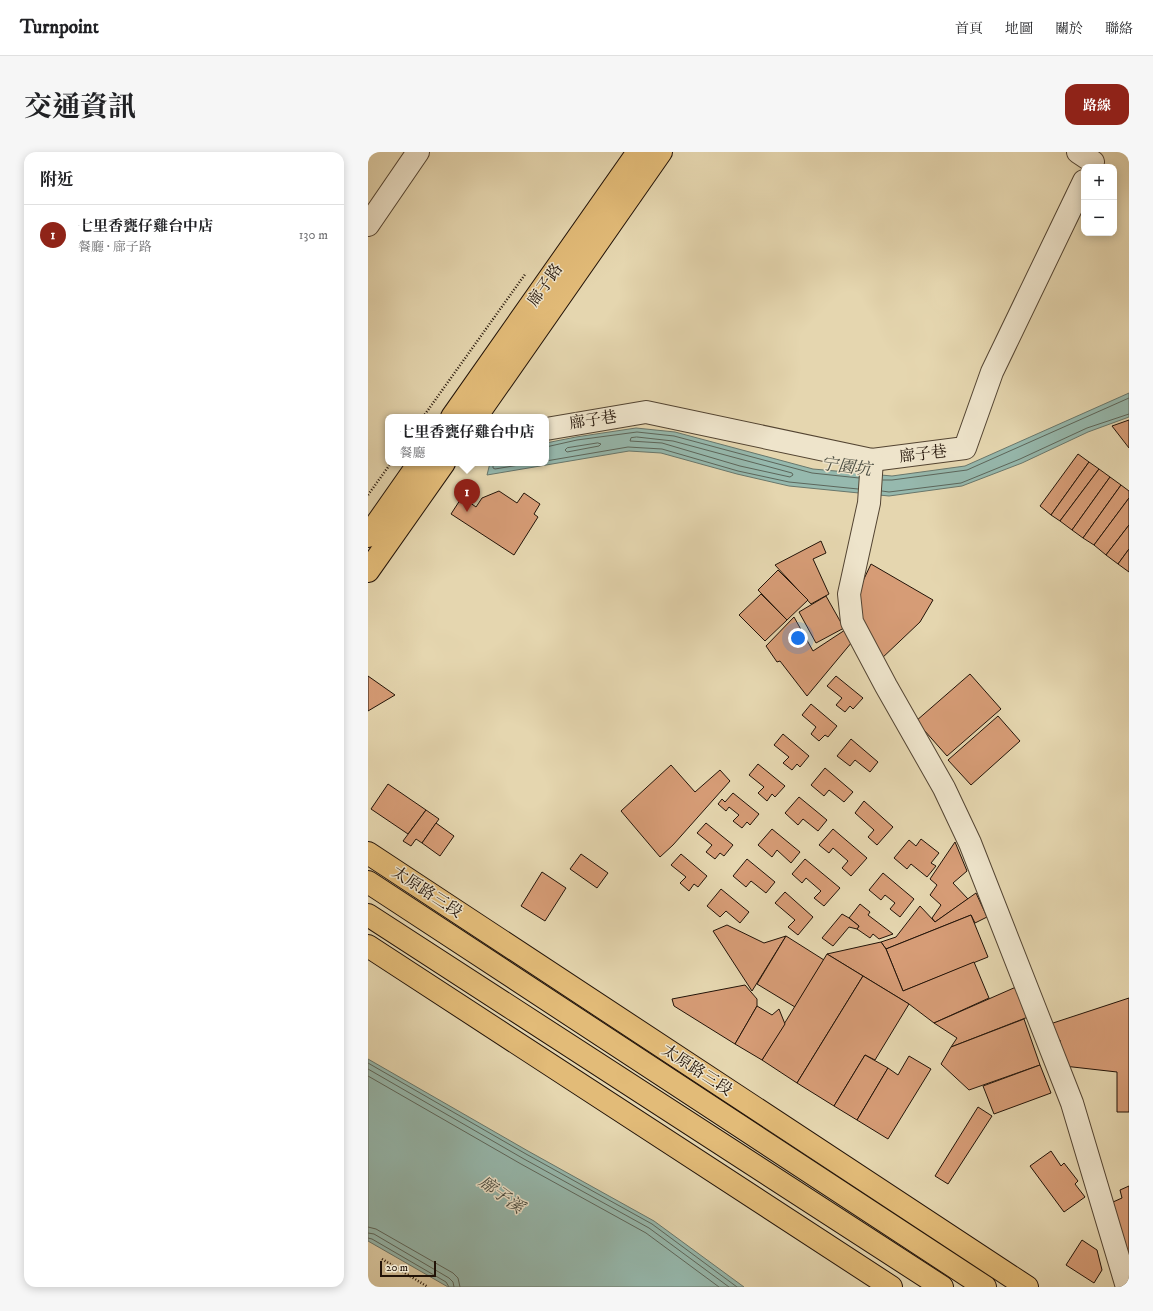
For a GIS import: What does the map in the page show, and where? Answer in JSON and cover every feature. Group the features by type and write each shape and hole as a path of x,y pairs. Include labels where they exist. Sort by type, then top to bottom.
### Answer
{"main road":[{"name":"廍子路","path":"454,414 638,152"},
{"name":"廍子路","path":"478,414 661,152"},
{"path":"368,571 376,530 417,466"},
{"path":"376,530 441,466"},
{"name":"太原路三段","path":"368,853 1027,1287"},
{"name":"太原路三段","path":"368,882 985,1287"},
{"path":"368,915 942,1287"},
{"path":"368,946 891,1287"}],"street":[{"path":"368,225 418,152"},
{"name":"廍子巷","path":"549,428 646,412 872,465 965,448 992,372 1089,163"},
{"path":"872,465 869,503 849,594 852,622 886,686 944,788 970,844 1072,1102 1127,1287"}],"path":[{"path":"426,414 529,268"},
{"path":"368,495 389,466"},
{"path":"382,1258 428,1287"}],"water":[{"path":"1129,393 1129,417 1088,432 1022,463 962,486 889,496 789,486 737,474 661,453 629,451 549,465 549,442 636,428 675,432 813,469 892,476 965,466"},
{"path":"489,466 540,466 487,475"},
{"name":"廍子溪","path":"368,1059 654,1221 744,1287 448,1287 368,1241"}],"building":[{"path":"1129,420 1129,448 1112,426"},
{"path":"1078,454 1089,462 1051,515 1040,506"},
{"path":"1089,462 1099,469 1060,521 1051,515"},
{"path":"1099,469 1110,477 1072,530 1060,521"},
{"path":"1110,477 1121,485 1083,538 1072,530"},
{"path":"1121,485 1129,491 1129,498 1094,545 1083,538"},
{"path":"499,491 517,503 524,493 540,504 534,514 538,517 514,555 451,514 462,497 476,507 482,498"},
{"path":"1129,498 1129,525 1106,555 1094,545"},
{"path":"1129,525 1129,549 1118,564 1106,555"},
{"path":"821,541 826,553 813,559 829,594 811,604 775,565"},
{"path":"1129,549 1129,572 1118,564"},
{"path":"871,564 933,600 920,622 880,660 859,622 855,598"},
{"path":"778,570 808,600 787,620 758,590"},
{"path":"761,594 787,620 765,641 739,615"},
{"path":"826,596 844,628 816,643 799,612"},
{"path":"794,617 813,651 845,630 852,642 807,696 780,661 777,662 766,646"},
{"path":"970,674 1001,709 947,756 916,721"},
{"path":"368,676 395,695 368,711"},
{"path":"836,676 863,698 853,709 850,706 845,712 836,705 842,698 827,686"},
{"path":"811,704 837,726 828,737 825,735 819,741 811,734 816,727 802,715"},
{"path":"998,716 1020,741 971,785 948,760"},
{"path":"783,734 809,756 800,767 797,764 792,770 783,763 789,757 774,745"},
{"path":"851,739 878,762 870,772 855,760 850,766 837,756"},
{"path":"758,764 785,786 775,797 772,794 767,801 758,793 764,787 749,775"},
{"path":"671,765 695,792 720,770 730,781 673,845 660,857 621,811"},
{"path":"825,768 853,792 844,802 829,790 824,796 811,785"},
{"path":"388,784 426,810 408,834 371,809"},
{"path":"733,793 759,814 750,825 747,822 742,828 733,821 739,815 729,807 726,811 718,804 722,799 725,802"},
{"path":"799,797 827,820 818,831 803,819 798,825 785,813"},
{"path":"864,801 893,827 877,845 868,837 874,830 855,813"},
{"path":"426,810 439,819 422,843 416,839 411,846 403,841"},
{"path":"436,823 454,836 440,856 422,843"},
{"path":"706,823 733,845 724,856 720,853 715,859 706,852 712,845 697,833"},
{"path":"772,829 800,852 791,863 777,850 772,857 758,845"},
{"path":"833,829 867,858 851,876 842,868 848,861 833,848 829,853 819,845"},
{"path":"921,839 939,853 931,863 936,866 927,877 911,864 907,869 894,858 909,840 916,846"},
{"path":"955,842 967,871 953,883 968,899 935,922 932,918 941,905 930,895 937,885 930,879"},
{"path":"581,854 608,873 597,888 570,869"},
{"path":"681,854 707,876 698,887 694,884 689,891 680,883 686,877 671,865"},
{"path":"747,859 775,882 766,893 751,881 746,887 733,876"},
{"path":"805,859 840,888 824,906 814,898 821,891 806,878 802,883 792,874"},
{"path":"542,872 566,888 545,921 521,906"},
{"path":"883,873 914,899 900,917 890,909 895,903 885,895 881,900 869,890"},
{"path":"721,889 749,912 740,923 726,911 720,917 707,906"},
{"path":"785,892 813,917 798,935 788,927 795,920 775,903"},
{"path":"976,893 987,917 975,923 971,915 886,949 881,942 896,937 920,906 935,922"},
{"path":"860,904 870,912 868,915 893,934 879,939 873,934 870,938 857,929 859,926 849,918"},
{"path":"842,914 859,926 857,929 849,927 833,946 822,938"},
{"path":"971,915 988,957 903,991 886,949"},
{"path":"727,925 764,943 786,936 752,991 713,931"},
{"path":"786,936 824,960 795,1007 757,984"},
{"path":"881,942 886,949 903,991 974,962 989,998 934,1023 909,1004 827,954"},
{"path":"827,954 863,976 797,1083 762,1060"},
{"path":"863,976 909,1004 875,1060 865,1055 834,1106 797,1083"},
{"path":"745,985 757,999 757,1006 735,1044 674,1006 672,999"},
{"path":"1016,987 1028,1017 951,1047 957,1038 934,1023"},
{"path":"1129,998 1129,1112 1117,1112 1117,1072 1064,1066 1060,1040 1051,1038 1047,1025"},
{"path":"757,1006 772,1015 779,1009 785,1024 762,1060 735,1044"},
{"path":"1024,1019 1040,1065 969,1090 941,1064 951,1047"},
{"path":"865,1055 888,1068 857,1120 834,1106"},
{"path":"909,1056 931,1069 888,1139 857,1120 888,1068 898,1075"},
{"path":"1040,1065 1051,1093 994,1114 983,1086"},
{"path":"978,1107 992,1116 948,1184 935,1176"},
{"path":"1051,1151 1061,1166 1064,1163 1078,1181 1075,1184 1085,1197 1064,1212 1030,1166"},
{"path":"1129,1186 1129,1267 1104,1206 1122,1198 1120,1190"},
{"path":"1082,1240 1097,1250 1102,1270 1094,1283 1066,1265"}],"place":[{"name":"七里香甕仔雞台中店","path":"467,512"}],"water label":[{"name":"宁園坑","path":"846,467"}]}
